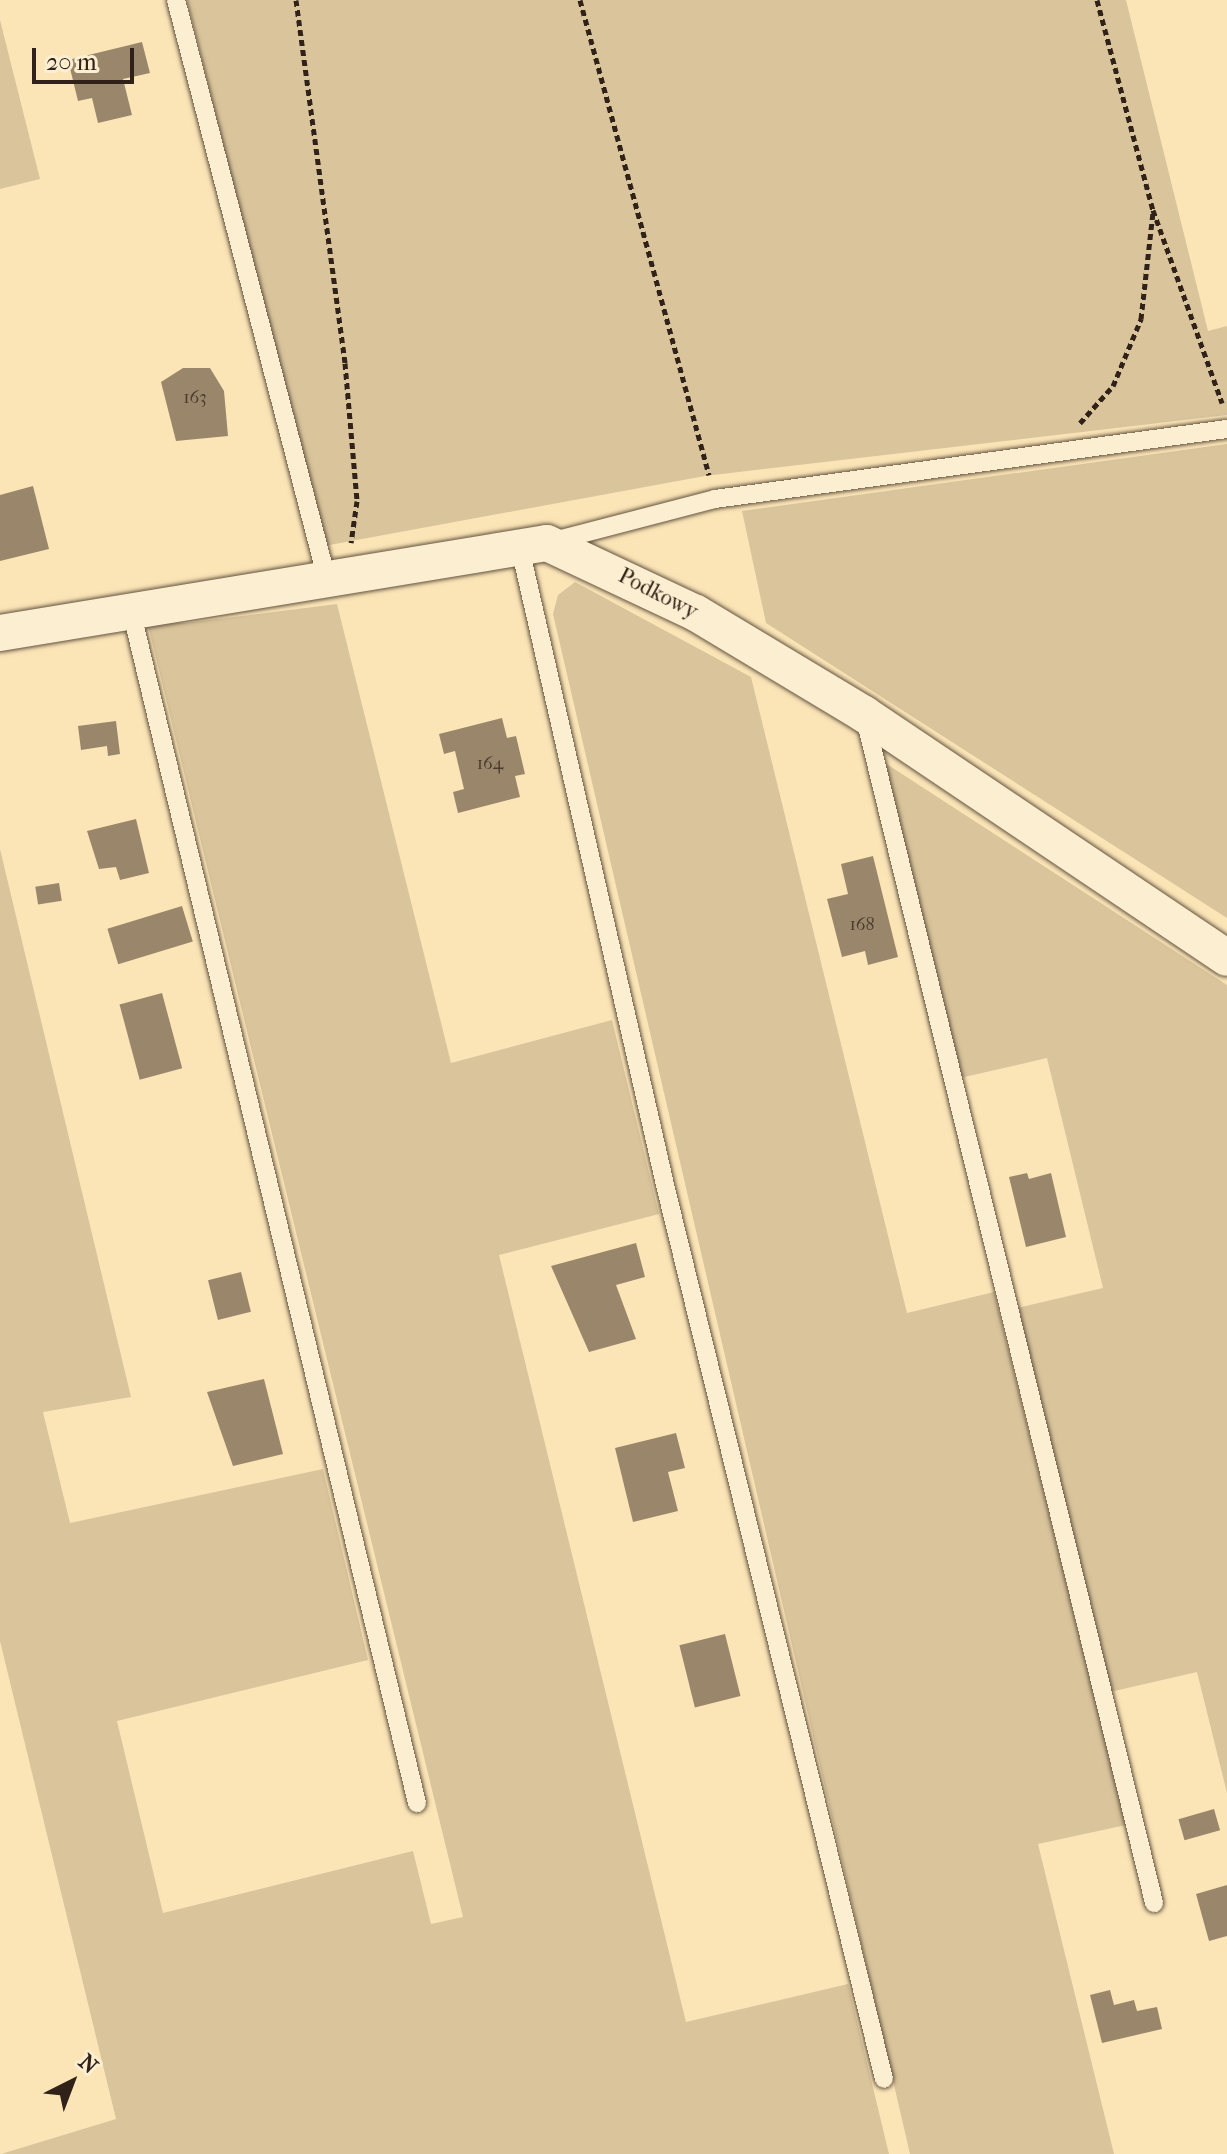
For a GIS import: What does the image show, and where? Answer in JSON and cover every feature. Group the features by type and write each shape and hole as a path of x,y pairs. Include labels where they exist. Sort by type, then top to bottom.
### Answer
{"street":[{"path":"0,633 336,574 534,546"},
{"name":"Podkowy","path":"534,546 696,613 864,714 1227,958"}],"lane":[{"path":"176,0 336,574"},
{"path":"884,2079 666,1189 534,546 715,499 1227,429"},
{"path":"131,610 417,1803"},
{"path":"864,714 1154,1903"}],"path":[{"path":"296,0 347,379 357,501 336,574"},
{"path":"580,0 715,499"},
{"path":"1097,0 1153,210 1227,415"},
{"path":"1053,454 1113,386 1141,319 1153,210"}],"shaded area":[{"path":"187,0 1126,0 1208,331 1227,326 1227,415 705,476 324,546"},
{"path":"0,20 40,179 0,189"},
{"path":"1227,444 1227,918 766,623 742,511"},
{"path":"575,582 751,677 907,1313 994,1292 1126,1825 1038,1844 1114,2154 910,2154 553,614 558,595"},
{"path":"337,604 451,1063 612,1020 659,1214 499,1255 686,2022 848,1984 889,2154 1,2154 116,2119 0,1641 0,849 131,1397 43,1412 70,1523 323,1469 368,1660 117,1721 163,1913 413,1851 431,1924 463,1917 147,621 185,623"},
{"path":"882,761 1227,985 1227,1793 1197,1672 1110,1692 1017,1308 1103,1288 1047,1058 960,1078"}],"building":[{"path":"142,42 150,73 123,79 132,115 98,123 92,98 78,101 68,60"},
{"path":"183,368 210,368 224,391 228,436 176,441 161,382"},
{"path":"33,486 49,549 0,561 0,495"},
{"path":"502,718 507,738 516,736 525,774 515,776 520,797 458,813 453,792 464,789 455,751 444,754 439,734"},
{"path":"116,721 120,754 108,756 107,746 81,750 78,726"},
{"path":"136,819 149,873 120,880 116,867 99,869 87,831"},
{"path":"873,856 898,957 868,965 865,951 842,957 827,899 848,894 841,864"},
{"path":"59,883 62,901 38,905 35,887"},
{"path":"182,906 193,941 118,964 107,929"},
{"path":"162,993 182,1068 140,1080 119,1004"},
{"path":"1027,1173 1029,1179 1051,1173 1066,1237 1026,1247 1009,1177"},
{"path":"636,1243 645,1277 616,1285 636,1339 589,1352 551,1266"},
{"path":"241,1272 251,1312 218,1320 208,1280"},
{"path":"264,1379 283,1454 233,1466 207,1392"},
{"path":"676,1433 685,1468 668,1472 678,1511 633,1522 615,1448"},
{"path":"725,1634 740,1696 695,1707 679,1645"},
{"path":"1214,1809 1220,1830 1184,1840 1178,1819"},
{"path":"1227,1885 1227,1936 1209,1941 1196,1894"},
{"path":"1110,1990 1114,2005 1134,2000 1137,2011 1157,2007 1162,2029 1102,2043 1090,1995"}]}
